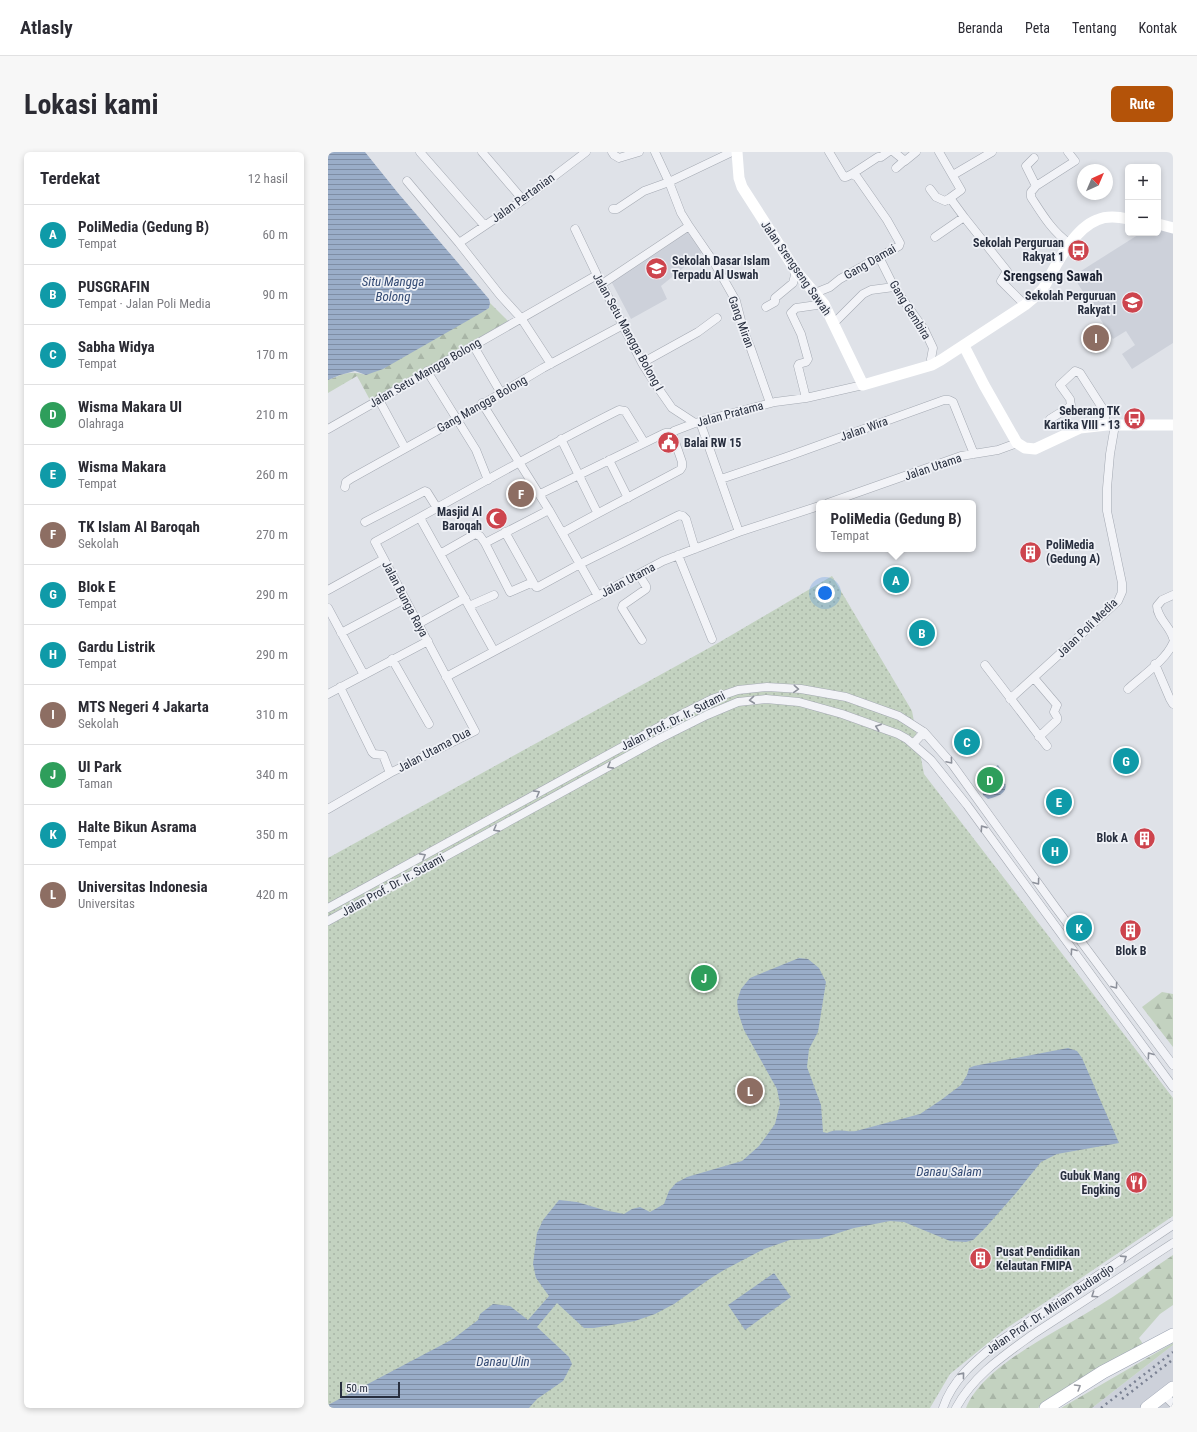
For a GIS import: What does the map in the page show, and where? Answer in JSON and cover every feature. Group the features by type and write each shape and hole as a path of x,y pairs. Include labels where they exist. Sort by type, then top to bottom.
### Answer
{"main road":[{"path":"1046,1408 1103,1372 1173,1335"},
{"path":"1147,1408 1170,1396"}],"street":[{"path":"420,152 484,225"},
{"path":"482,152 523,200"},
{"name":"Jalan Pertanian","path":"459,243 523,200 585,152"},
{"path":"612,152 619,158 639,152"},
{"path":"655,152 669,182"},
{"path":"612,209 617,209 644,191 669,182 732,152"},
{"name":"Jalan Srengseng Sawah","path":"736,152 739,178 742,187 796,270 824,304 863,385"},
{"path":"829,152 844,177 852,174 888,152"},
{"path":"894,152 904,161"},
{"path":"896,168 916,152"},
{"path":"930,189 936,196 945,201 961,191 939,152"},
{"path":"953,175 981,155 992,152"},
{"path":"1068,152 1075,161 1036,186 1031,192 1031,197 1048,223 1060,236 1070,243"},
{"path":"1034,158 1026,166 1036,186"},
{"name":"Gang Damai","path":"815,294 830,287 840,279 898,246 900,243 887,220 857,177 852,174"},
{"path":"407,181 500,295 521,318 551,364"},
{"name":"Gang Miran","path":"669,182 681,213 715,264 736,302 744,332 770,403"},
{"path":"950,198 1007,271 1001,281 1025,305"},
{"path":"935,237 964,216"},
{"path":"863,385 932,365 964,346 1025,305 1037,295 1070,243 1081,230 1097,220 1110,218 1125,219"},
{"path":"1161,225 1173,228"},
{"path":"602,284 689,226"},
{"name":"Jalan Setu Mangga Bolong I","path":"575,228 642,363 672,408 698,423"},
{"name":"Gang Gembira","path":"879,257 894,287 924,329 933,348 931,359 932,365"},
{"path":"766,307 775,302 775,298 793,283 796,270"},
{"name":"Jalan Setu Mangga Bolong","path":"328,428 597,275"},
{"path":"834,323 863,294 871,290 894,287"},
{"path":"806,398 798,366 800,363 806,362 808,359 801,334 791,313 796,308 824,304"},
{"path":"642,363 698,332 717,318"},
{"name":"Gang Mangga Bolong","path":"345,487 347,480 458,419 482,403 551,364 623,325"},
{"path":"473,346 500,393"},
{"path":"964,346 1017,443 1026,448 1035,448 1080,428 1111,425 1173,424"},
{"path":"427,371 476,450 488,480"},
{"path":"1050,419 1071,406 1070,399 1060,385 1075,371 1077,371 1080,373 1103,409 1111,425"},
{"name":"Jalan Pratama","path":"540,494 665,433 672,433 698,423 770,403 806,398 863,385"},
{"path":"379,400 405,448"},
{"name":"Jalan Wira","path":"721,479 944,400 953,402 974,454"},
{"path":"482,403 540,494 598,596"},
{"path":"494,651 420,518 561,439 619,410 625,411 644,442"},
{"path":"698,423 721,479 739,532"},
{"name":"Jalan Poli Media","path":"1010,699 1118,601 1122,592 1122,583 1107,511 1111,425"},
{"path":"562,533 597,512 628,498 680,470 682,467 672,433"},
{"path":"561,439 597,512"},
{"name":"Jalan Utama","path":"836,500 961,456 998,450 1017,443"},
{"path":"609,460 628,498"},
{"path":"365,522 425,491 437,508"},
{"name":"Jalan Utama","path":"446,677 663,561 739,532 816,507"},
{"path":"485,543 549,510"},
{"path":"505,532 536,587 679,515 686,519 696,548"},
{"name":"Jalan Bunga Raya","path":"328,694 428,641 375,542 420,518"},
{"path":"440,554 475,534 480,536 485,543 510,592 533,582"},
{"path":"678,555 712,639"},
{"path":"328,590 384,559"},
{"path":"639,575 646,589 623,605 622,608 642,640"},
{"path":"469,606 494,595"},
{"path":"1173,595 1162,600 1157,606 1157,612 1172,632 1173,638"},
{"path":"418,624 464,598"},
{"path":"341,632 405,599"},
{"path":"328,608 364,675"},
{"name":"Jalan Utama Dua","path":"328,808 390,773 475,731 428,641"},
{"path":"1128,689 1172,647"},
{"path":"392,659 429,724"},
{"path":"1155,664 1173,704"},
{"path":"985,665 1047,746"},
{"path":"1034,678 1057,705 1054,712 1058,717 1057,720 1039,737"},
{"name":"Jalan Prof. Dr. Ir. Sutami","path":"328,908 712,699 738,690 767,687 801,689 846,697 899,716 924,732 952,764 1149,1033"},
{"path":"340,688 372,752 383,756 390,773"},
{"name":"Jalan Prof. Dr. Ir. Sutami","path":"328,921 657,740 707,715 738,702 766,699 800,702 842,714 898,734 913,744 930,760 967,804 1006,860 1139,1040"},
{"path":"913,744 924,732"},
{"path":"1173,1065 1149,1033 1139,1040 1173,1087"},
{"name":"Jalan Prof. Dr. Miriam Budiardjo","path":"943,1408 956,1383 964,1372 997,1343 1173,1225"},
{"name":"Jalan Prof. Dr. Miriam Budiardjo","path":"956,1408 962,1397 976,1380 1032,1335 1173,1242"},
{"path":"977,1359 987,1370"}],"shaded area":[{"name":"Sekolah Perguruan Rakyat I","path":"1161,227 1173,233 1173,343 1132,369 1122,354 1135,345 1126,331 1113,339 1073,276 1136,236 1161,236"},
{"name":"Sekolah Dasar Islam Terpadu Al Uswah","path":"689,228 704,251 661,286 667,299 631,319 611,281"},
{"path":"1173,1345 1173,1408 1092,1408"}],"green space":[{"path":"490,303 508,321 370,400 357,376 328,393 328,380 342,374 355,373 366,375 489,308"},
{"path":"832,576 912,711 924,774 1173,1098 1173,1216 1004,1330 950,1374 930,1408 328,1408 328,858 718,643"},
{"path":"1162,992 1173,994 1173,1047 1142,1007"},
{"path":"1173,1255 1173,1305 1160,1314 1139,1338 1145,1347 1048,1400 1038,1408 966,1408 975,1392 989,1377 1006,1363 1025,1349 1084,1315 1128,1287"},
{"path":"1173,1343 1173,1345 1092,1408 1061,1408"}],"water":[{"name":"Situ Mangga Bolong","path":"328,152 365,152 398,193 489,299 490,303 489,308 481,313 383,369 366,375 355,371 328,380"},
{"path":"998,765 1003,773 1001,775 1006,788 1002,794 988,799 983,795 982,787 979,789 975,778"},
{"name":"Danau Salam","path":"799,958 808,959 819,968 826,982 818,1032 809,1049 807,1067 821,1105 823,1132 827,1133 837,1130 856,1131 920,1114 961,1085 969,1068 1068,1048 1077,1051 1082,1058 1119,1143 1057,1154 1041,1162 986,1227 973,1240 966,1242 950,1241 904,1222 890,1221 854,1228 819,1239 790,1240 764,1249 724,1270 674,1304 655,1314 635,1321 594,1328 584,1328 557,1303 537,1327 569,1357 572,1364 563,1381 537,1399 529,1408 328,1408 328,1405 453,1339 478,1320 480,1314 493,1304 510,1306 528,1320 549,1296 536,1278 533,1264 537,1233 543,1220 559,1200 577,1202 624,1214 632,1209 640,1207 650,1212 664,1204 669,1191 676,1183 687,1177 742,1161 759,1146 775,1124 780,1104 777,1089 744,1030 738,1012 737,1001 741,989 750,978"},
{"path":"774,1273 791,1297 745,1330 728,1305"}],"railway":[{"path":"1101,1408 1173,1352"},
{"path":"1122,1399 1171,1361"}],"place":[{"name":"Sekolah Perguruan Rakyat 1","path":"1079,250"},
{"name":"Sekolah Dasar Islam Terpadu Al Uswah","path":"657,268"},
{"name":"Sekolah Perguruan Rakyat I","path":"1132,303"},
{"name":"MTS Negeri 4 Jakarta","path":"1096,338"},
{"name":"Seberang TK Kartika VIII - 13","path":"1135,418"},
{"name":"Balai RW 15","path":"669,443"},
{"name":"TK Islam Al Baroqah","path":"521,494"},
{"name":"Masjid Al Baroqah","path":"497,519"},
{"name":"PoliMedia (Gedung A)","path":"1030,552"},
{"name":"PoliMedia (Gedung B)","path":"896,580"},
{"name":"PUSGRAFIN","path":"922,633"},
{"name":"Sabha Widya","path":"967,742"},
{"name":"Blok E","path":"1126,761"},
{"name":"Wisma Makara UI","path":"990,780"},
{"name":"Wisma Makara","path":"1059,802"},
{"name":"Blok A","path":"1144,838"},
{"name":"Gardu Listrik","path":"1055,851"},
{"name":"Halte Bikun Asrama","path":"1079,928"},
{"name":"Blok B","path":"1131,930"},
{"name":"UI Park","path":"704,978"},
{"name":"Universitas Indonesia","path":"750,1091"},
{"name":"Gubuk Mang Engking","path":"1136,1183"},
{"name":"Pusat Pendidikan Kelautan FMIPA","path":"980,1259"}],"district":[{"name":"Srengseng Sawah","path":"1053,276"}],"water label":[{"name":"Danau Ulin","path":"503,1361"}]}
